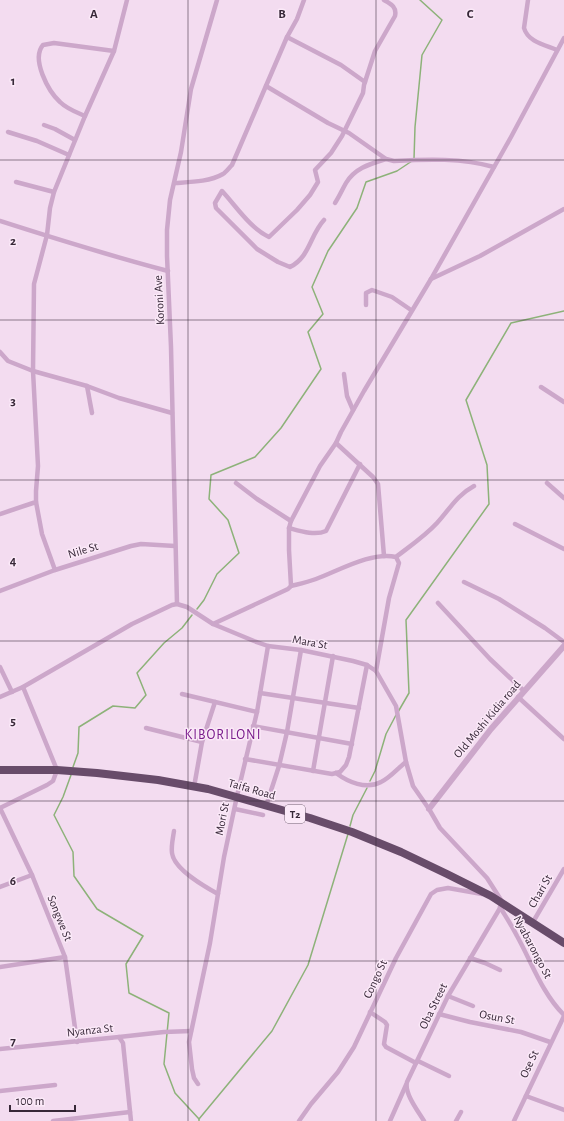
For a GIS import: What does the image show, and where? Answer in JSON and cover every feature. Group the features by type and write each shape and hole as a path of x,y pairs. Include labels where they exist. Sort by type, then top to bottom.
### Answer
{"highway":[{"name":"Taifa Road","path":"0,770 57,770 158,780 237,796 266,806 310,818 352,832 401,852 491,896 501,905 534,922 564,943"}],"street":[{"path":"55,570 42,534 36,502 38,457 33,371 35,307 34,287 47,235 50,208 54,192 85,116 114,51 127,0"},
{"name":"Koroni Ave","path":"177,604 167,230 170,200 175,183 191,89 217,0"},
{"path":"175,183 215,178 223,174 232,165 304,0"},
{"path":"324,220 317,228 306,254 290,267 278,262 253,246 216,208 215,203 222,191 249,222 268,236 270,236 297,210 318,182 315,170 331,153 337,144 363,93 375,50 395,16 396,12 394,7 384,0"},
{"path":"528,0 524,28 525,32 535,41 557,50"},
{"path":"287,37 341,65 365,82"},
{"path":"291,586 288,550 289,528 291,521 320,466 336,443 353,410 411,310 431,279 525,112 564,38"},
{"path":"85,116 63,105 48,87 42,73 39,52 43,45 47,43 114,51"},
{"path":"266,86 328,123 344,130 386,159 394,161 469,161 494,167"},
{"path":"44,125 75,140"},
{"path":"8,132 37,141 69,155"},
{"path":"335,203 346,182 353,174 360,168 386,159"},
{"path":"16,182 54,192"},
{"path":"431,279 480,256 564,209"},
{"path":"0,221 47,235 101,254 168,272"},
{"path":"366,305 366,293 372,290 392,297 411,310"},
{"path":"0,352 8,361 33,371 87,386 126,400 172,413"},
{"path":"344,374 347,396 353,410"},
{"path":"87,386 92,413"},
{"path":"541,387 564,402"},
{"path":"336,443 360,464 378,484 384,556"},
{"path":"289,528 311,532 326,532 360,464"},
{"path":"236,483 257,499 291,521"},
{"path":"547,483 564,498"},
{"path":"213,624 288,589 291,586 313,580 360,562 384,556 396,557 423,537 445,514 460,494 474,486"},
{"path":"0,514 36,502"},
{"path":"515,524 564,550"},
{"name":"Nile St","path":"0,590 55,570 131,546 141,544 175,546"},
{"path":"376,671 389,598 399,563 396,557"},
{"path":"464,582 499,599 564,642"},
{"path":"438,603 490,659 524,691"},
{"path":"0,697 23,687 132,624 177,604"},
{"name":"Mara St","path":"177,604 187,607 213,624 268,646 333,656 367,665 376,671 392,699 398,715 406,762 413,786 429,808 440,828 487,878 501,905"},
{"name":"Mori St","path":"198,1084 194,1078 192,1069 189,1042 199,996 224,857 245,759 257,712 268,646"},
{"name":"Old Moshi Kidia road","path":"429,808 491,729 564,646"},
{"path":"266,806 279,766 287,732 301,650"},
{"path":"313,770 333,656"},
{"path":"245,759 332,774 340,772 346,765 349,757 367,665"},
{"path":"0,667 12,692"},
{"path":"0,808 53,781 57,770 23,687"},
{"path":"260,693 358,708"},
{"path":"182,694 257,712"},
{"path":"518,698 564,739"},
{"path":"194,787 202,742 214,702"},
{"path":"253,726 352,744"},
{"path":"146,728 202,742"},
{"path":"336,773 349,781 356,783 367,785 376,784 386,779 406,762"},
{"name":"Songwe St","path":"0,808 32,875 64,956 77,1042"},
{"path":"235,809 263,815"},
{"path":"174,831 172,852 174,859 180,867 198,882 218,894"},
{"name":"Chari St","path":"534,922 564,869"},
{"path":"0,887 32,875"},
{"name":"Congo St","path":"299,1121 338,1072 350,1053 396,958 431,894 437,890 448,888 491,896"},
{"name":"Oba Street","path":"390,1121 448,996 501,905"},
{"name":"Nyabarongo St","path":"501,905 544,989 555,1006 564,1016"},
{"path":"0,967 64,956"},
{"path":"470,958 500,970"},
{"path":"448,996 473,1006"},
{"path":"370,1012 387,1025 384,1044 386,1047 449,1076"},
{"name":"Osun St","path":"439,1014 521,1032 550,1042"},
{"name":"Ose St","path":"514,1121 550,1042 564,1016"},
{"path":"120,1036 170,1031 191,1031"},
{"name":"Nyanza St","path":"0,1049 77,1042 120,1036 123,1043 131,1121"},
{"path":"0,1091 55,1085"},
{"path":"406,1085 414,1105 424,1121"},
{"path":"526,1096 564,1110"},
{"path":"53,1121 130,1112"},
{"path":"456,1121 461,1112"}],"waterway":[{"path":"414,159 415,127 422,55 442,20 420,0"},
{"path":"197,609 204,600 217,574 239,553 228,520 209,499 211,475 255,457 281,428 321,369 308,332 323,314 312,287 328,251 357,208 366,182 397,171 412,161"},
{"path":"398,712 409,693 406,620 489,504 487,465 466,400 511,323 564,311"},
{"path":"73,767 78,753 79,727 113,706 135,708 146,695 137,673 164,643 182,628 192,615"},
{"path":"370,781 375,771 386,734 396,715"},
{"path":"71,775 63,797 54,815 73,852 74,876 97,909 143,936 126,964 129,993 169,1013 164,1064 175,1093 199,1119"},
{"path":"350,826 353,815 367,788"},
{"path":"199,1121 199,1119 272,1031 308,965 348,834"}],"district":[{"name":"KIBORILONI","path":"223,734"}]}
